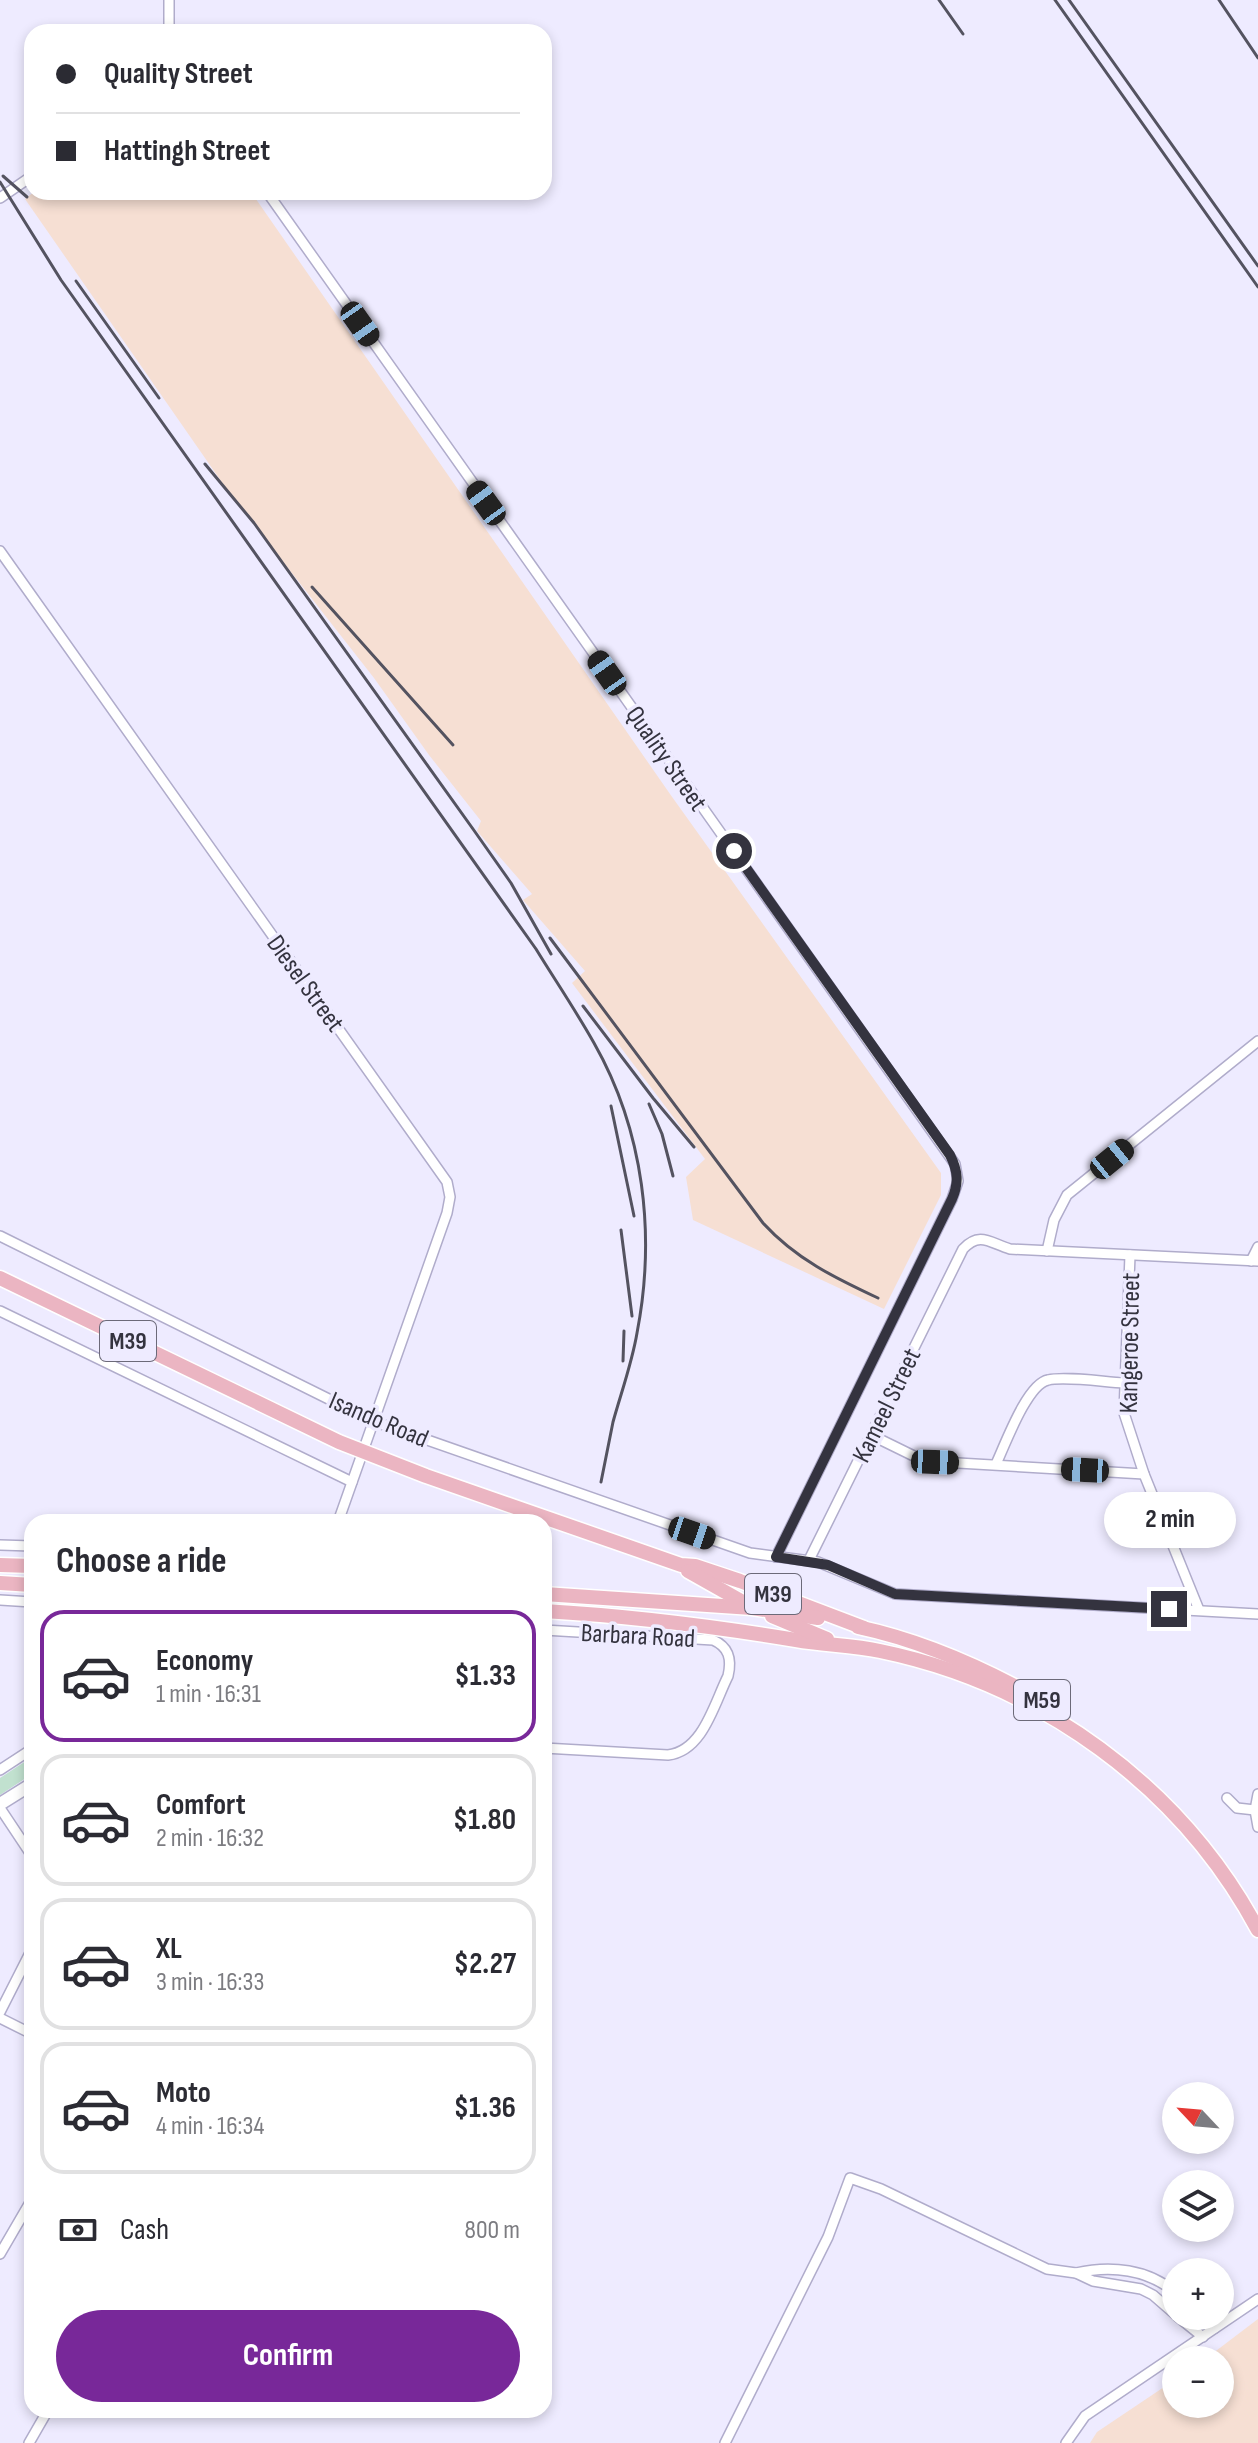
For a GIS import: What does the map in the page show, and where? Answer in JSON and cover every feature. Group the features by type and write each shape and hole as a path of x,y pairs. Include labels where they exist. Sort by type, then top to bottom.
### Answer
{"main road":[{"name":"Isando Road","path":"0,1278 362,1452 537,1514"},
{"name":"Isando Road","path":"552,1519 681,1565 752,1608"},
{"path":"0,1565 24,1566"},
{"name":"Isando Road","path":"681,1565 695,1566 740,1581 864,1628"},
{"path":"0,1583 24,1584"},
{"name":"M59","path":"552,1595 752,1608 864,1628 953,1658 1002,1679 1082,1724 1130,1761 1212,1845 1258,1912"},
{"name":"M39","path":"752,1608 835,1642"},
{"name":"M59","path":"552,1612 667,1619 803,1641 835,1642 908,1658 992,1686 1045,1711 1081,1734 1139,1780 1184,1825 1220,1869 1258,1930"},
{"path":"0,1806 24,1790"}],"street":[{"path":"169,0 169,24"},
{"path":"0,198 24,182"},
{"name":"Quality Street","path":"273,200 955,1164 958,1181 952,1199 776,1557"},
{"name":"Diesel Street","path":"0,551 447,1182 450,1197 447,1213 341,1514"},
{"path":"1258,1041 1067,1195 1054,1220 1047,1251 1254,1261 1258,1247"},
{"name":"Isando Road","path":"0,1236 373,1421 750,1553 828,1565 895,1594 1258,1614"},
{"name":"Kameel Street","path":"809,1560 963,1249 980,1239 1010,1249 1047,1251"},
{"name":"Kangeroe Street","path":"1130,1255 1124,1413 1144,1474 1199,1610"},
{"path":"0,1311 352,1482"},
{"path":"996,1464 1028,1398 1043,1381 1124,1383"},
{"path":"871,1435 924,1461 1144,1474"},
{"path":"0,1545 24,1546"},
{"path":"0,1600 24,1602"},
{"name":"Barbara Road","path":"552,1630 713,1640 727,1651 731,1665 700,1734 684,1751 668,1755 552,1748"},
{"path":"0,1770 24,1754"},
{"path":"1258,1794 1255,1810 1258,1827"},
{"path":"1227,1798 1237,1808 1255,1810"},
{"path":"0,1806 24,1844"},
{"path":"0,2012 24,1965"},
{"path":"0,2018 24,2030"},
{"path":"725,2443 828,2237 850,2178 881,2189 1028,2262 1047,2269 1076,2273 1093,2281 1141,2289 1162,2303"},
{"path":"0,2254 24,2213"},
{"path":"1076,2273 1096,2268 1129,2270 1162,2282"},
{"path":"1234,2315 1258,2299"},
{"path":"1194,2330 1203,2337"},
{"path":"1066,2443 1085,2416 1212,2330"},
{"path":"29,2443 43,2418"}],"shaded area":[{"path":"26,200 257,200 670,794 941,1173 941,1195 884,1309 693,1220 686,1177 705,1159 572,983 585,971 523,900 532,894 477,831 481,821 230,494"},
{"path":"1258,2319 1258,2443 1090,2443 1097,2432 1162,2388 1162,2418 1234,2418 1234,2346 1222,2346"}],"green space":[{"path":"24,1762 24,1779 0,1795 0,1778"}],"railway":[{"path":"939,0 963,34"},
{"path":"1055,0 1258,287"},
{"path":"1069,0 1258,266"},
{"path":"1219,0 1258,58"},
{"path":"3,176 24,194"},
{"path":"0,182 61,280 536,949 587,1031 611,1077 635,1148 645,1221 645,1259 635,1344 613,1422 601,1482"},
{"path":"76,281 159,398"},
{"path":"205,464 254,523 473,829 511,883 551,954"},
{"path":"312,587 453,745"},
{"path":"550,938 763,1223 803,1257 878,1298"},
{"path":"583,1006 694,1147"},
{"path":"649,1104 662,1134 673,1176"},
{"path":"611,1106 634,1216"},
{"path":"621,1230 632,1316"},
{"path":"623,1361 624,1331"}],"route":[{"path":"734,851 950,1155 958,1181 952,1199 776,1557 828,1565 895,1594 1169,1609"}]}
